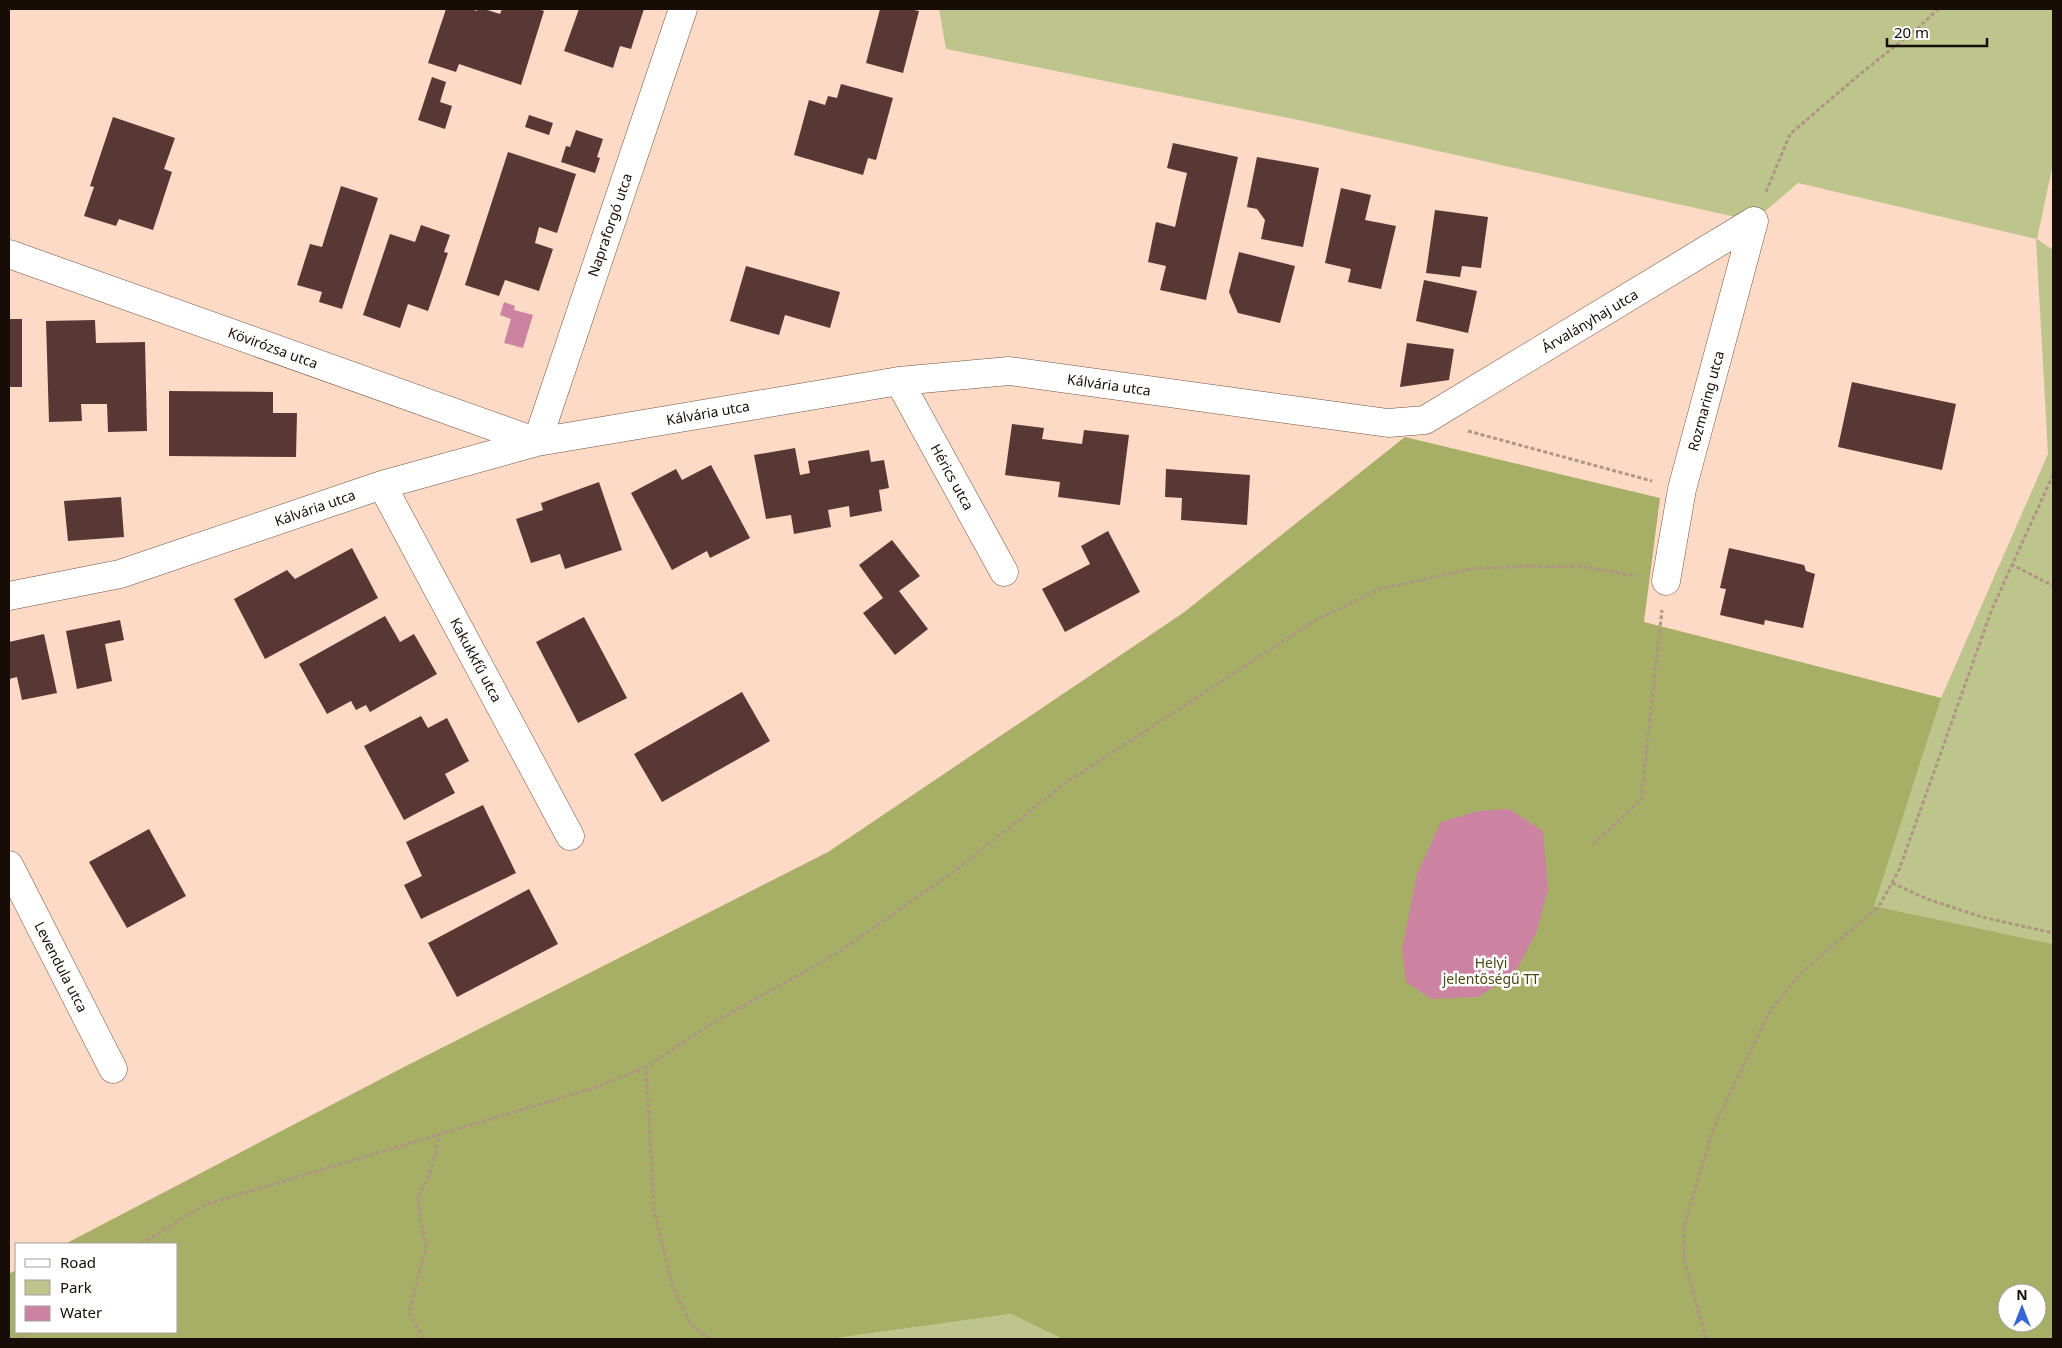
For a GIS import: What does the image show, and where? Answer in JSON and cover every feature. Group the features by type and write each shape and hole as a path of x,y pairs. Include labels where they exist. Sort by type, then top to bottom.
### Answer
{"street":[{"name":"Napraforgó utca","path":"537,442 682,9"},
{"name":"Árvalányhaj utca","path":"1426,420 1754,221"},
{"name":"Rozmaring utca","path":"1666,581 1682,489 1754,221"},
{"name":"Kövirózsa utca","path":"9,254 537,442"},
{"name":"Kálvária utca","path":"9,596 120,574 382,485 537,442 899,381 1009,371 1388,423 1426,420"},
{"name":"Hérics utca","path":"899,381 1004,572"},
{"name":"Kakukkfű utca","path":"382,485 570,836"},
{"name":"Levendula utca","path":"9,865 113,1069"}],"path":[{"path":"1754,221 1790,134 1938,9"},
{"path":"1426,420 1682,489"},
{"path":"1706,1339 1684,1259 1684,1226 1714,1128 1769,1012 1800,974 1879,906 1899,870 1992,609 2053,476"},
{"path":"2011,564 2053,586"},
{"path":"143,1243 204,1205 594,1088 646,1067 712,1024 836,954 956,870 1064,784 1314,621 1380,589 1471,568 1526,566 1585,567 1666,581 1641,800 1593,844"},
{"path":"1892,883 1927,899 1973,914 2053,933"},
{"path":"646,1067 654,1210 673,1288 692,1324 710,1339"},
{"path":"424,1339 409,1313 426,1247 418,1196 428,1178 436,1153 439,1133"}],"green space":[{"path":"939,9 2053,9 2053,164 2037,239 2053,250 2053,944 1874,906 1570,1339 1643,622 1941,698 2048,454 2036,239 1798,183 1754,221 1303,121 946,49"},
{"name":"Helyi jelentőségű TT","path":"1405,437 1660,498 1644,622 1941,698 1874,906 2053,944 2053,1339 1062,1339 1011,1314 829,1339 9,1339 9,1274 15,1271 15,1333 178,1333 178,1243 67,1243 404,1067 828,852 1183,613"},
{"path":"1011,1314 1061,1339 829,1339"}],"water":[{"path":"504,302 515,306 514,310 533,315 523,348 504,343 511,319 500,315"},
{"path":"1509,809 1543,831 1548,889 1536,934 1514,974 1478,997 1431,999 1406,982 1402,949 1417,874 1441,822 1478,811"}],"building":[{"path":"446,9 470,9 477,11 477,9 484,9 500,14 502,9 538,9 544,11 521,85 459,64 456,72 428,63"},
{"path":"579,9 644,9 631,49 620,46 613,68 564,51"},
{"path":"880,9 919,11 903,73 866,63"},
{"path":"432,77 446,82 440,102 452,106 445,129 418,120"},
{"path":"841,84 893,98 876,160 868,158 863,175 794,155 809,100 825,105 828,96 837,98"},
{"path":"529,115 553,123 549,135 525,127"},
{"path":"113,117 175,138 164,169 172,172 153,230 119,219 116,226 84,216 94,187 90,186"},
{"path":"576,130 603,139 597,157 600,158 595,173 561,162 566,146 570,147"},
{"path":"1173,143 1238,157 1206,300 1160,290 1166,266 1148,262 1156,222 1175,227 1187,173 1167,168"},
{"path":"508,152 576,174 557,233 539,227 535,243 553,249 539,291 505,280 499,296 465,285"},
{"path":"1257,157 1319,168 1303,247 1261,239 1265,220 1257,209 1247,207"},
{"path":"341,186 378,198 342,309 319,302 322,292 297,285 310,244 322,247"},
{"path":"1341,188 1371,195 1365,220 1396,226 1381,289 1348,282 1351,269 1325,263"},
{"path":"1435,210 1488,217 1481,268 1462,266 1460,277 1426,273"},
{"path":"421,225 450,235 444,252 448,253 428,311 408,304 400,328 363,315 390,234 415,242"},
{"path":"1239,252 1295,266 1280,323 1238,313 1229,292"},
{"path":"746,266 840,292 830,328 785,315 779,335 730,321"},
{"path":"1424,280 1477,291 1468,333 1416,321"},
{"path":"9,319 22,319 22,387 9,387"},
{"path":"95,320 96,343 145,342 147,431 108,432 107,404 81,404 82,421 49,422 46,321"},
{"path":"1407,343 1454,349 1449,380 1400,387"},
{"path":"1852,382 1956,404 1942,470 1838,447"},
{"path":"169,391 273,392 273,413 297,413 296,457 169,456"},
{"path":"1012,424 1044,428 1042,439 1082,444 1084,430 1129,435 1120,505 1058,497 1060,482 1005,475"},
{"path":"795,448 800,475 810,473 808,461 869,450 871,462 884,460 889,488 879,490 882,511 850,517 849,506 828,510 831,527 794,534 791,515 766,519 754,455"},
{"path":"711,465 750,538 710,558 707,551 672,570 631,493 676,469 682,480"},
{"path":"1166,469 1250,475 1247,525 1181,520 1182,498 1165,497"},
{"path":"599,482 622,550 565,569 560,554 531,563 516,519 543,510 541,503"},
{"path":"121,497 124,537 68,541 64,501"},
{"path":"1108,531 1140,592 1065,632 1042,589 1090,564 1081,546"},
{"path":"892,540 920,576 899,591 928,629 895,655 863,613 883,598 859,565"},
{"path":"352,548 378,598 265,659 234,599 287,570 295,579"},
{"path":"1729,548 1804,565 1806,571 1815,574 1803,628 1765,620 1764,625 1720,615 1726,589 1720,588"},
{"path":"385,616 400,642 414,634 437,674 370,712 366,705 356,710 351,701 327,714 299,664"},
{"path":"584,617 627,698 578,723 536,642"},
{"path":"120,620 124,640 105,644 112,681 77,689 66,631"},
{"path":"44,634 57,693 22,700 17,677 9,679 9,642"},
{"path":"742,692 770,741 662,802 634,754"},
{"path":"421,716 428,728 447,718 469,761 445,774 455,793 404,820 364,746"},
{"path":"483,805 516,873 421,919 404,885 422,876 406,842"},
{"path":"149,829 186,896 127,928 89,862"},
{"path":"529,889 558,944 457,997 428,943"}]}
